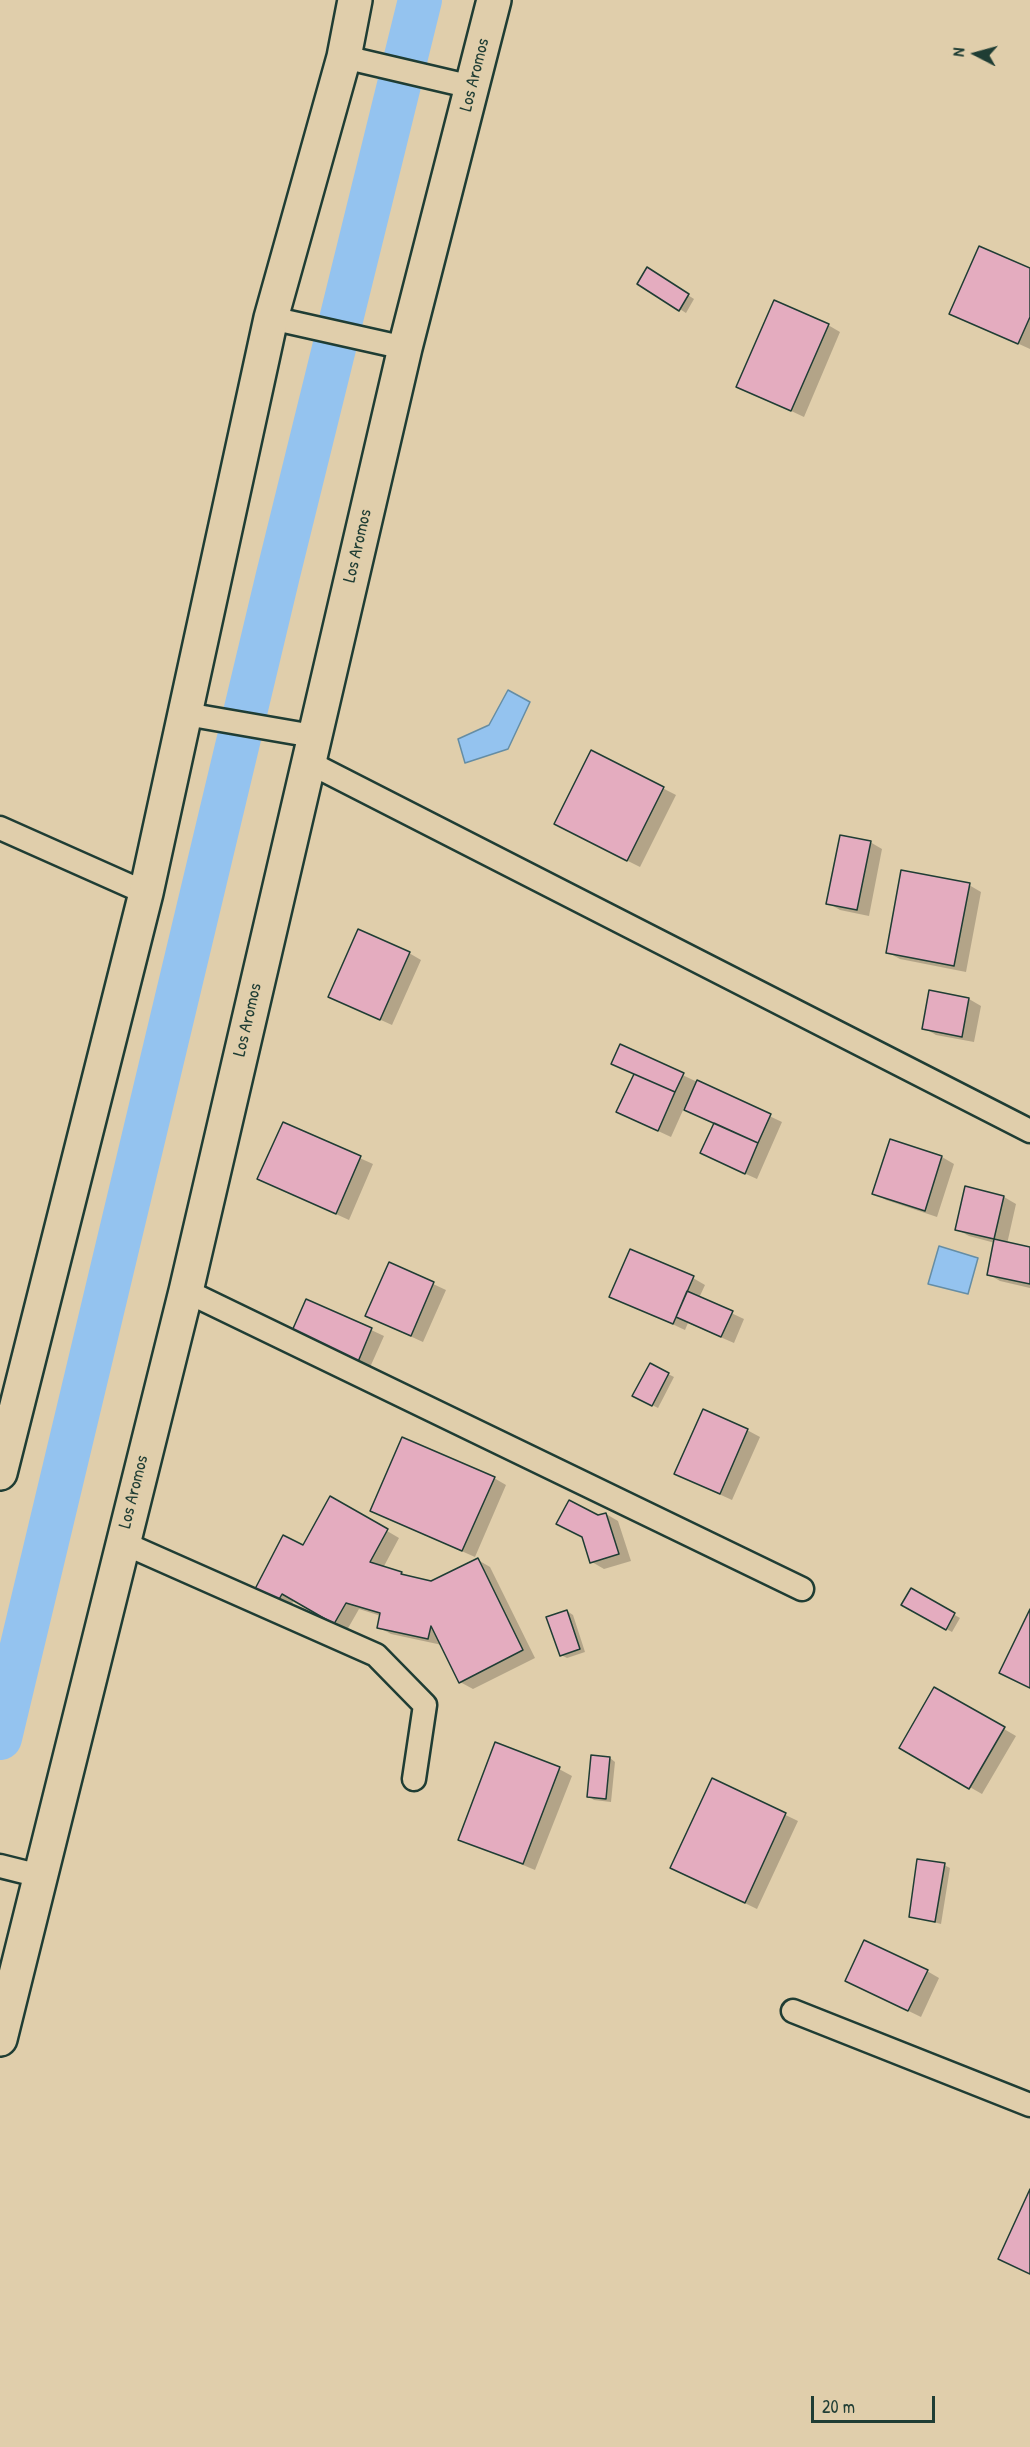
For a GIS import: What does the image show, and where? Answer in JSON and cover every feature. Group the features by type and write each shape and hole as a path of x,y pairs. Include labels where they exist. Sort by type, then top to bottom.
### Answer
{"street":[{"path":"0,1473 146,893 271,318 344,57 355,0"},
{"name":"Los Aromos","path":"0,2039 121,1542 186,1291 310,749 405,348 494,0"}],"lane":[{"path":"344,57 472,87"},
{"path":"271,318 405,348"},
{"path":"186,714 310,749 1030,1131"},
{"path":"0,828 146,893"},
{"path":"186,1291 802,1589"},
{"path":"121,1542 376,1655 425,1705 414,1779"},
{"path":"0,1866 40,1876"},
{"path":"793,2011 1030,2105"}],"water":[{"path":"508,690 530,702 508,749 465,763 458,739 489,725"},
{"path":"939,1246 978,1258 968,1294 928,1284"}],"building":[{"path":"979,246 1030,268 1030,317 1018,344 949,314"},
{"path":"647,267 689,294 679,311 637,284"},
{"path":"774,300 829,324 791,411 736,387"},
{"path":"591,750 664,787 627,861 554,824"},
{"path":"840,835 871,841 857,910 826,904"},
{"path":"901,870 970,883 954,966 886,953"},
{"path":"358,929 410,952 380,1020 328,997"},
{"path":"929,990 969,998 962,1037 922,1029"},
{"path":"620,1044 684,1073 675,1092 611,1064"},
{"path":"634,1074 675,1092 658,1131 616,1112"},
{"path":"697,1080 771,1114 758,1143 684,1110"},
{"path":"283,1122 361,1156 336,1214 257,1179"},
{"path":"714,1123 758,1143 745,1174 700,1153"},
{"path":"890,1139 942,1156 925,1211 872,1194"},
{"path":"965,1186 1004,1196 994,1239 955,1230"},
{"path":"994,1239 1030,1247 1030,1284 987,1275"},
{"path":"630,1249 694,1276 673,1324 609,1297"},
{"path":"389,1262 434,1282 411,1336 365,1316"},
{"path":"687,1291 733,1311 721,1337 676,1317"},
{"path":"306,1299 372,1328 355,1369 288,1340"},
{"path":"650,1363 669,1373 652,1406 632,1396"},
{"path":"703,1409 748,1429 720,1494 674,1474"},
{"path":"402,1437 495,1477 462,1551 370,1511"},
{"path":"330,1496 388,1529 370,1562 402,1572 401,1574 431,1581 478,1558 523,1650 459,1683 431,1626 428,1639 377,1628 380,1613 346,1603 334,1624 282,1594 278,1601 255,1589 283,1535 303,1545"},
{"path":"569,1500 598,1515 606,1513 619,1554 590,1563 582,1537 556,1524"},
{"path":"911,1588 955,1613 946,1630 901,1605"},
{"path":"1030,1609 1030,1688 999,1673"},
{"path":"567,1610 580,1649 560,1656 546,1617"},
{"path":"934,1687 1005,1727 969,1789 899,1748"},
{"path":"495,1742 560,1767 523,1864 458,1840"},
{"path":"591,1755 610,1757 606,1799 587,1797"},
{"path":"712,1778 786,1813 745,1903 670,1868"},
{"path":"917,1859 945,1863 935,1922 909,1917"},
{"path":"864,1940 928,1970 908,2011 845,1981"},
{"path":"1030,2189 1030,2274 998,2259"}],"waterway":[{"path":"0,1738 278,575 420,0"}]}
